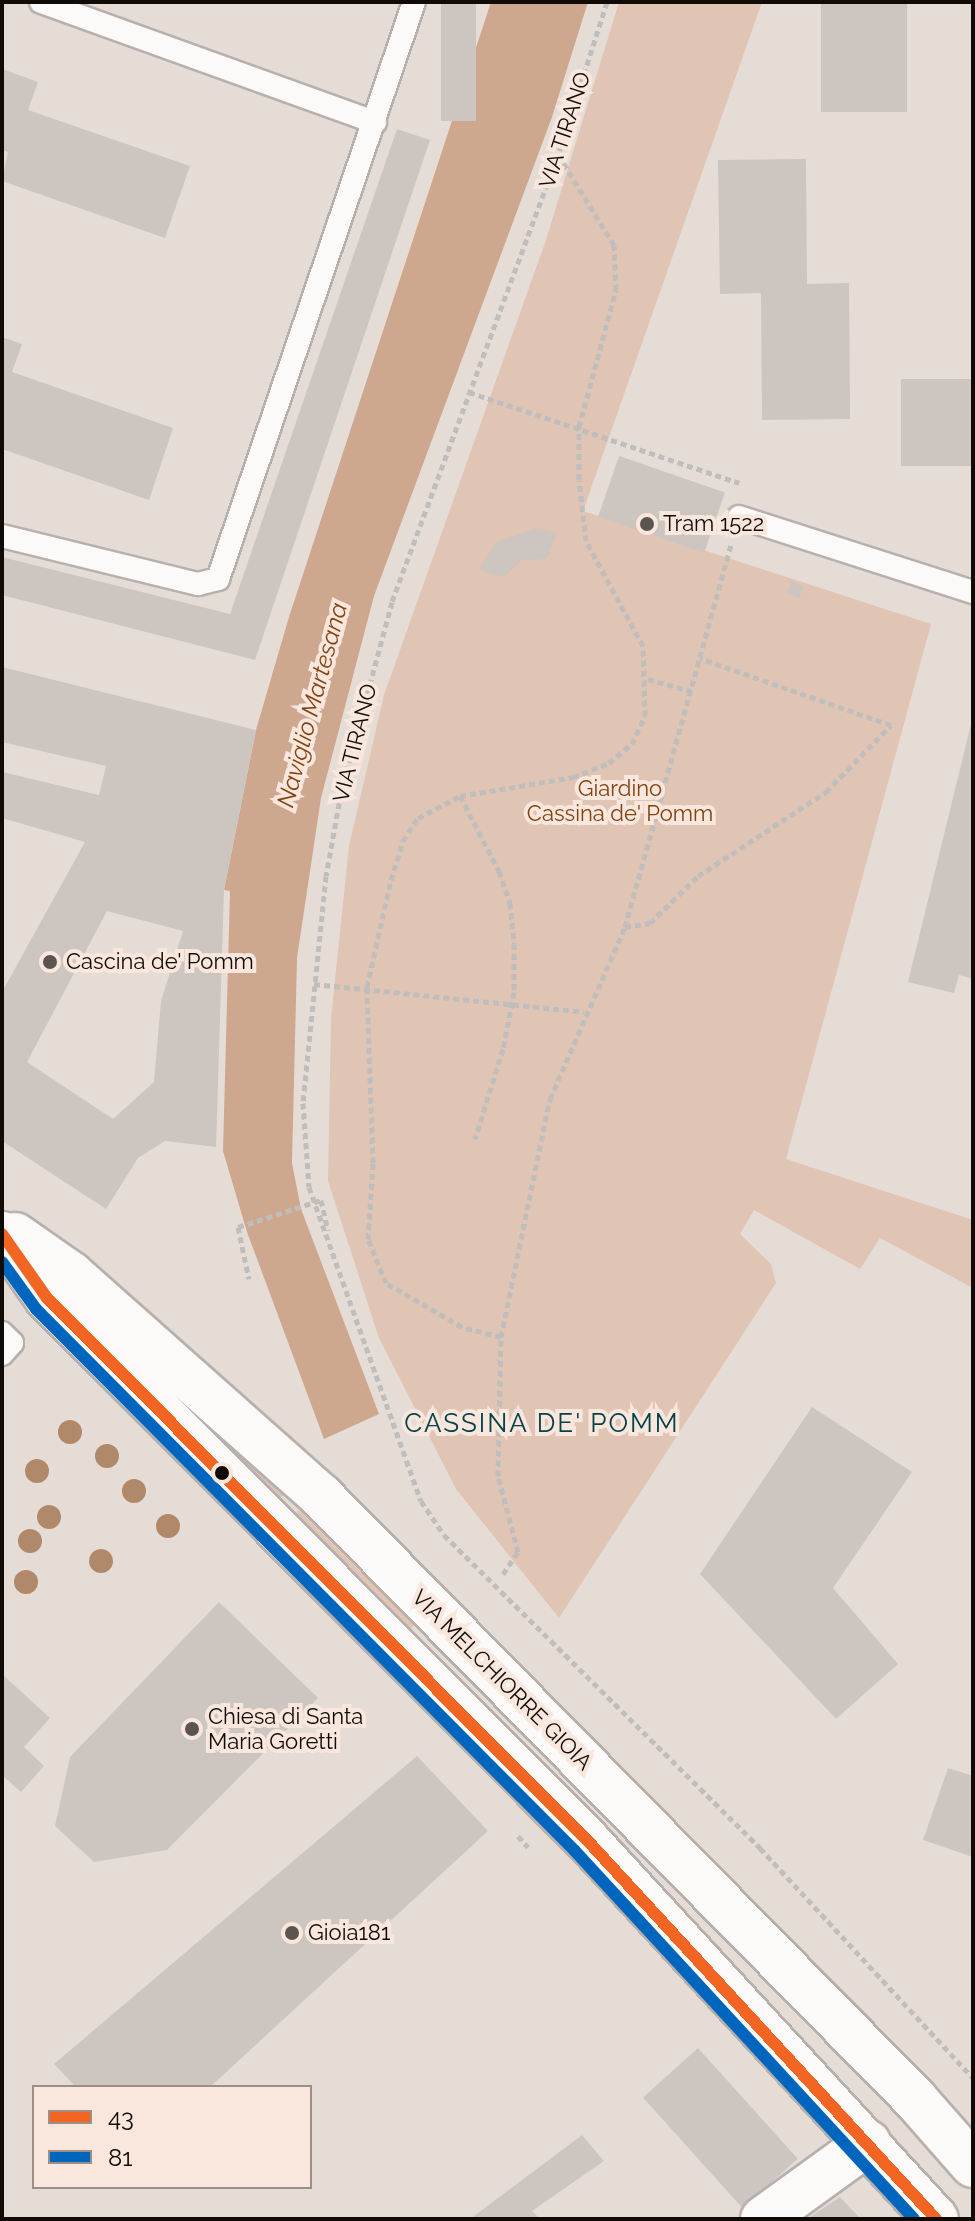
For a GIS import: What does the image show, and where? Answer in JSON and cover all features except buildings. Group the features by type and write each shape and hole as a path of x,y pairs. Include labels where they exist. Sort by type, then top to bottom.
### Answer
{"street":[{"name":"VIA MELCHIORRE GIOIA","path":"2,1226 71,1274 321,1496 894,2076 973,2165"},
{"path":"2,1234 47,1298 587,1840 936,2219"},
{"path":"763,2219 868,2143"}],"lane":[{"path":"41,2 375,122"},
{"path":"2,536 198,584 218,579 414,2"},
{"path":"739,517 973,592"},
{"path":"2,1333 12,1343 2,1354"}],"path":[{"name":"VIA TIRANO","path":"607,3 558,155 392,602 361,712 326,876 314,984 304,1146 309,1187 421,1501 444,1535 760,1848 973,2078"},
{"path":"501,1337 462,1327 386,1283 368,1239 373,1163 367,987 403,841 418,818 460,796 573,777 609,763 632,744 645,716 648,679 643,646 586,541 579,427 616,290 614,245 558,155"},
{"path":"469,392 747,486 625,927 584,1012 550,1099 501,1337 498,1476 518,1552 503,1574"},
{"path":"625,927 650,923 698,876 826,792 891,725 700,658"},
{"path":"648,679 691,691"},
{"path":"460,796 510,903 511,1004 493,1087 475,1139"},
{"path":"314,984 367,987 584,1012"},
{"path":"249,1279 238,1227 321,1200 333,1253"}],"green space":[{"name":"Giardino Cassina de' Pomm","path":"619,2 762,2 583,511 931,624 786,1159 973,1220 973,1288 880,1238 860,1269 754,1210 740,1234 771,1264 776,1283 559,1618 456,1489 379,1338 328,1181 331,1018 349,846 384,695 546,240"},
{"path":"78,1302 283,1495 276,1504"},
{"path":"299,1510 414,1625 407,1632 292,1517"}],"water":[{"name":"Naviglio Martesana","path":"491,2 588,2 552,117 374,596 321,798 297,958 292,1163 301,1209 379,1414 324,1439 247,1232 223,1151 230,891 224,890 256,730 289,617"}],"transit line":[{"name":"43","path":"2,1234 47,1298 587,1840 936,2219"},
{"name":"81","path":"2,1262 36,1309 575,1851 914,2219"}],"place":[{"name":"Tram 1522","path":"647,524"},
{"name":"Cascina de' Pomm","path":"50,962"},
{"name":"Chiesa di Santa Maria Goretti","path":"192,1729"},
{"name":"Gioia181","path":"292,1933"}],"district":[{"name":"CASSINA DE' POMM","path":"542,1424"}]}
